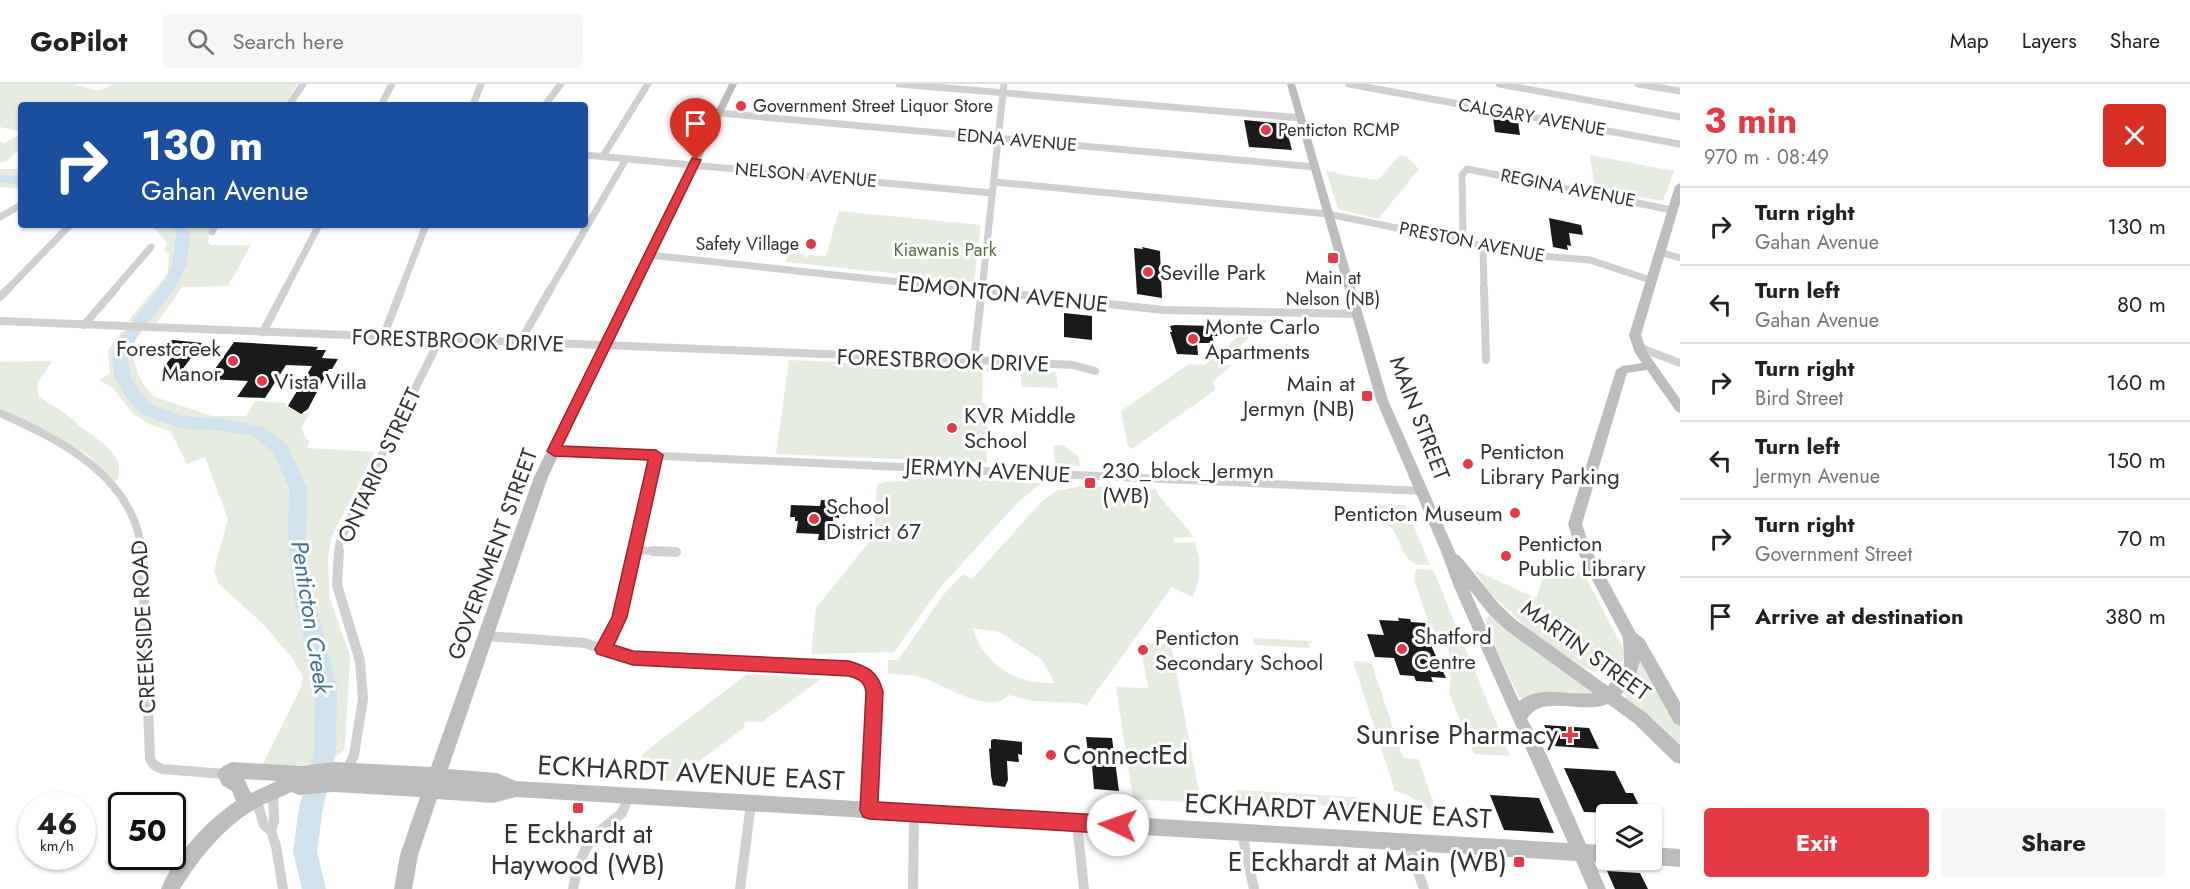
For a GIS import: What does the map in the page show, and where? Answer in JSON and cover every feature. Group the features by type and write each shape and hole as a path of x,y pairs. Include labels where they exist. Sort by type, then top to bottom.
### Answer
{"main road":[{"name":"GOVERNMENT STREET","path":"403,889 409,855 436,783 533,499 554,451 733,84"},
{"name":"MAIN STREET","path":"1292,84 1383,400 1461,587 1597,889"},
{"path":"1680,186 1635,327 1638,347 1680,408"},
{"name":"MARTIN STREET","path":"1647,363 1622,370 1575,524 1583,549 1631,638 1639,644 1680,717"},
{"name":"MARTIN STREET","path":"1447,549 1476,587 1505,619 1529,640 1640,718 1680,756"},
{"path":"1519,718 1521,709 1531,700 1541,698 1594,700 1610,695 1632,666 1633,658 1629,643 1631,638"},
{"path":"251,802 235,782 227,779 225,774 232,770 297,782"},
{"name":"ECKHARDT AVENUE EAST","path":"297,782 338,775 436,783 493,794 516,789 629,795 1596,854"},
{"path":"170,889 190,857 210,834 251,802 297,782"},
{"path":"1662,857 1680,858"}],"street":[{"path":"291,102 303,84"},
{"path":"383,102 392,84"},
{"path":"474,102 481,84"},
{"path":"547,102 561,84"},
{"path":"603,156 648,84"},
{"path":"899,84 1301,118"},
{"path":"974,360 1004,84"},
{"name":"CALGARY AVENUE","path":"1349,84 1680,144"},
{"path":"1499,84 1680,117"},
{"path":"1638,84 1680,91"},
{"name":"EDNA AVENUE","path":"719,113 1315,167"},
{"name":"NELSON AVENUE","path":"588,155 992,193"},
{"path":"588,225 626,159"},
{"name":"REGINA AVENUE","path":"1463,241 1462,175 1464,170 1476,170 1672,210"},
{"path":"994,182 1328,214"},
{"path":"0,217 18,207"},
{"name":"PRESTON AVENUE","path":"1328,214 1529,255 1590,260 1650,280"},
{"path":"0,297 67,228"},
{"path":"263,332 317,228"},
{"path":"382,337 425,228"},
{"path":"520,342 586,228"},
{"path":"1483,246 1486,360"},
{"path":"84,325 151,247"},
{"path":"1659,252 1680,258"},
{"name":"EDMONTON AVENUE","path":"650,255 1164,310 1357,314"},
{"name":"FORESTBROOK DRIVE","path":"0,321 974,360 1073,365 1095,371"},
{"name":"ONTARIO STREET","path":"338,775 354,755 363,699 360,661 337,585 339,544 440,339"},
{"path":"1638,347 1679,363"},
{"path":"1647,363 1679,363"},
{"name":"CREEKSIDE ROAD","path":"0,412 79,454 118,491 135,518 142,550 148,750 154,765 162,769 225,774"},
{"name":"JERMYN AVENUE","path":"554,451 1422,491"},
{"path":"603,649 618,625 656,455"},
{"path":"635,550 676,552"},
{"path":"487,636 575,641 633,658 849,668 865,674 872,681 874,692 869,810"},
{"path":"271,831 274,822 273,791"},
{"path":"573,889 578,865 586,848 596,834 622,813 629,795"},
{"path":"251,802 264,825 271,831 276,846 283,889"},
{"path":"740,889 751,803"},
{"path":"913,889 914,813"},
{"path":"1077,823 1084,889"},
{"path":"1242,832 1254,889"},
{"path":"1408,843 1424,889"}],"green space":[{"path":"0,84 72,84 99,91 114,84 297,84 286,102 18,102 18,131 0,127"},
{"path":"18,136 18,150 7,161 0,163 0,142 5,143"},
{"path":"1400,155 1406,156 1419,169 1378,219 1338,209 1326,171 1378,180"},
{"path":"1590,155 1674,171 1663,201 1595,189"},
{"path":"0,169 18,169 18,189 0,187"},
{"name":"Kiawanis Park","path":"839,211 981,225 974,282 786,262 789,253 805,254 803,256 806,258 808,255 826,256"},
{"path":"154,228 210,228 208,242 211,245 251,245 228,286 182,287 157,323 128,321 168,273 169,253 164,250 167,243"},
{"path":"1268,320 1221,364 1232,365 1213,381 1215,390 1132,449 1128,446 1121,411 1189,364 1205,365 1256,321"},
{"path":"122,331 140,332 133,353 136,368 147,389 158,398 212,416 246,416 255,401 285,403 287,407 303,413 310,412 301,428 306,439 310,441 307,448 375,452 331,538 328,558 330,599 350,656 344,750 326,761 305,765 263,764 301,687 303,677 292,658 263,624 219,584 214,571 228,519 205,457 187,464 170,431 151,425 133,414 113,388 99,380 110,373 108,350"},
{"name":"KVR Middle School","path":"789,360 993,369 993,372 983,371 982,402 987,406 987,420 983,416 971,416 982,417 987,421 987,428 984,431 986,432 987,463 776,454"},
{"path":"52,361 37,384 38,396 107,447 118,463 119,472 116,482 87,454 0,408 0,362"},
{"path":"1020,371 1056,372 1058,388 1022,387"},
{"path":"1063,445 1079,457 1080,466 1055,464 1053,446"},
{"path":"916,477 1042,483 1019,501 939,589 894,652 811,654 816,608 874,536 877,485 906,481"},
{"path":"1082,486 1156,489 1193,537 1173,538 1175,543 1195,542 1200,570 1192,597 1172,587 1086,706 1081,703 1034,701 1009,695 1000,701 989,702 965,696 921,677 888,674 888,660 898,660 944,594 963,574 972,579 1042,501 1056,491","holes":["973,628 999,632 1042,660 1055,683 1028,680 1004,670 985,652"]},
{"path":"1366,504 1405,505 1430,565 1416,564 1408,559 1393,530"},
{"path":"1546,568 1567,577 1569,570 1583,572 1623,648 1623,660 1615,670 1596,672 1583,667 1531,632 1489,592 1474,570 1536,598"},
{"path":"1416,569 1433,570 1510,756 1474,754 1449,693 1451,677 1448,671 1450,658 1448,646 1429,624 1414,580"},
{"path":"1491,613 1599,695 1532,695 1522,699 1519,697 1486,628 1486,619"},
{"path":"1253,638 1312,642 1309,648 1254,645"},
{"path":"1140,643 1171,644 1201,803 1133,799 1116,687 1148,688"},
{"path":"1641,655 1680,727 1680,746 1625,700 1626,696 1622,691"},
{"path":"1353,661 1371,662 1403,758 1418,759 1439,818 1436,818 1418,801 1395,791"},
{"path":"747,674 821,679 762,722 745,722 744,728 672,781 634,779 640,759 645,752"},
{"path":"1238,790 1354,797 1361,801 1365,809 1362,813 1356,814 1328,807 1301,804 1244,807 1235,800 1234,794"}],"building":[{"path":"1493,118 1518,121 1520,135 1495,132"},
{"name":"Penticton RCMP","path":"1244,120 1285,124 1292,150 1249,147"},
{"path":"1549,218 1581,225 1583,235 1569,233 1571,246 1567,245 1568,250 1553,247"},
{"name":"Seville Park","path":"1142,247 1160,251 1162,298 1137,294 1134,248 1143,249"},
{"path":"1064,313 1092,316 1092,340 1064,337"},
{"name":"Monte Carlo Apartments","path":"1170,326 1214,326 1218,336 1212,336 1214,343 1197,343 1198,355 1177,354 1170,332 1172,332"},
{"path":"167,341 202,343 179,374 166,373 169,368 164,367 170,359 161,356 166,349 161,349"},
{"path":"234,342 318,347 316,350 326,350 322,358 338,359 332,369 329,369 308,409 301,414 288,406 312,366 286,365 265,398 237,397 248,381 208,379"},
{"name":"School District 67","path":"821,500 840,501 839,518 833,517 832,540 818,540 819,534 796,533 798,521 795,521 795,517 790,517 791,505 820,506"},
{"name":"Shatford Centre","path":"1398,618 1425,623 1432,641 1429,641 1446,678 1431,677 1433,682 1416,681 1414,676 1400,675 1394,658 1375,657 1367,634 1384,635 1379,620 1399,621"},
{"name":"Sunrise Pharmacy","path":"1544,725 1589,728 1599,749 1554,746"},
{"name":"ConnectEd","path":"1086,737 1112,738 1119,791 1094,789 1091,753 1088,753"},
{"name":"ConnectEd","path":"991,740 1022,742 1022,755 1018,754 1019,762 1007,761 1008,780 1005,787 993,785 989,748 991,749"},
{"path":"1564,768 1615,771 1626,793 1633,793 1638,804 1596,804 1596,812 1584,812"},
{"path":"1490,795 1539,798 1554,833 1504,830"},
{"path":"1607,871 1640,873 1648,889 1615,889"}],"waterway":[{"name":"Penticton Creek","path":"0,179 18,180"},
{"name":"Penticton Creek","path":"181,228 183,234 179,266 171,283 124,343 120,359 122,375 132,393 146,409 179,422 224,425 257,431 281,449 298,489 297,542 304,598 326,686 325,751 311,808 305,851 314,889"}],"place":[{"name":"Government Street Liquor Store","path":"741,106"},
{"name":"Penticton RCMP","path":"1266,130"},
{"name":"Safety Village","path":"811,244"},
{"name":"Main at Nelson (NB)","path":"1333,258"},
{"name":"Seville Park","path":"1148,272"},
{"name":"Monte Carlo Apartments","path":"1193,339"},
{"name":"Forestcreek Manor","path":"233,361"},
{"name":"Vista Villa","path":"262,381"},
{"name":"Main at Jermyn (NB)","path":"1367,396"},
{"name":"KVR Middle School","path":"952,428"},
{"name":"Penticton Library Parking","path":"1468,464"},
{"name":"230_block_Jermyn (WB)","path":"1090,483"},
{"name":"Penticton Museum","path":"1515,513"},
{"name":"School District 67","path":"814,519"},
{"name":"Penticton Public Library","path":"1506,556"},
{"name":"Shatford Centre","path":"1402,649"},
{"name":"Penticton Secondary School","path":"1143,650"},
{"name":"Sunrise Pharmacy","path":"1570,735"},
{"name":"ConnectEd","path":"1051,755"},
{"name":"E Eckhardt at Haywood (WB)","path":"578,808"},
{"name":"E Eckhardt at Main (WB)","path":"1519,862"}],"route":[{"path":"696,160 554,451 656,455 618,625 603,649 633,658 849,668 865,674 874,687 869,810 1118,825"}]}
